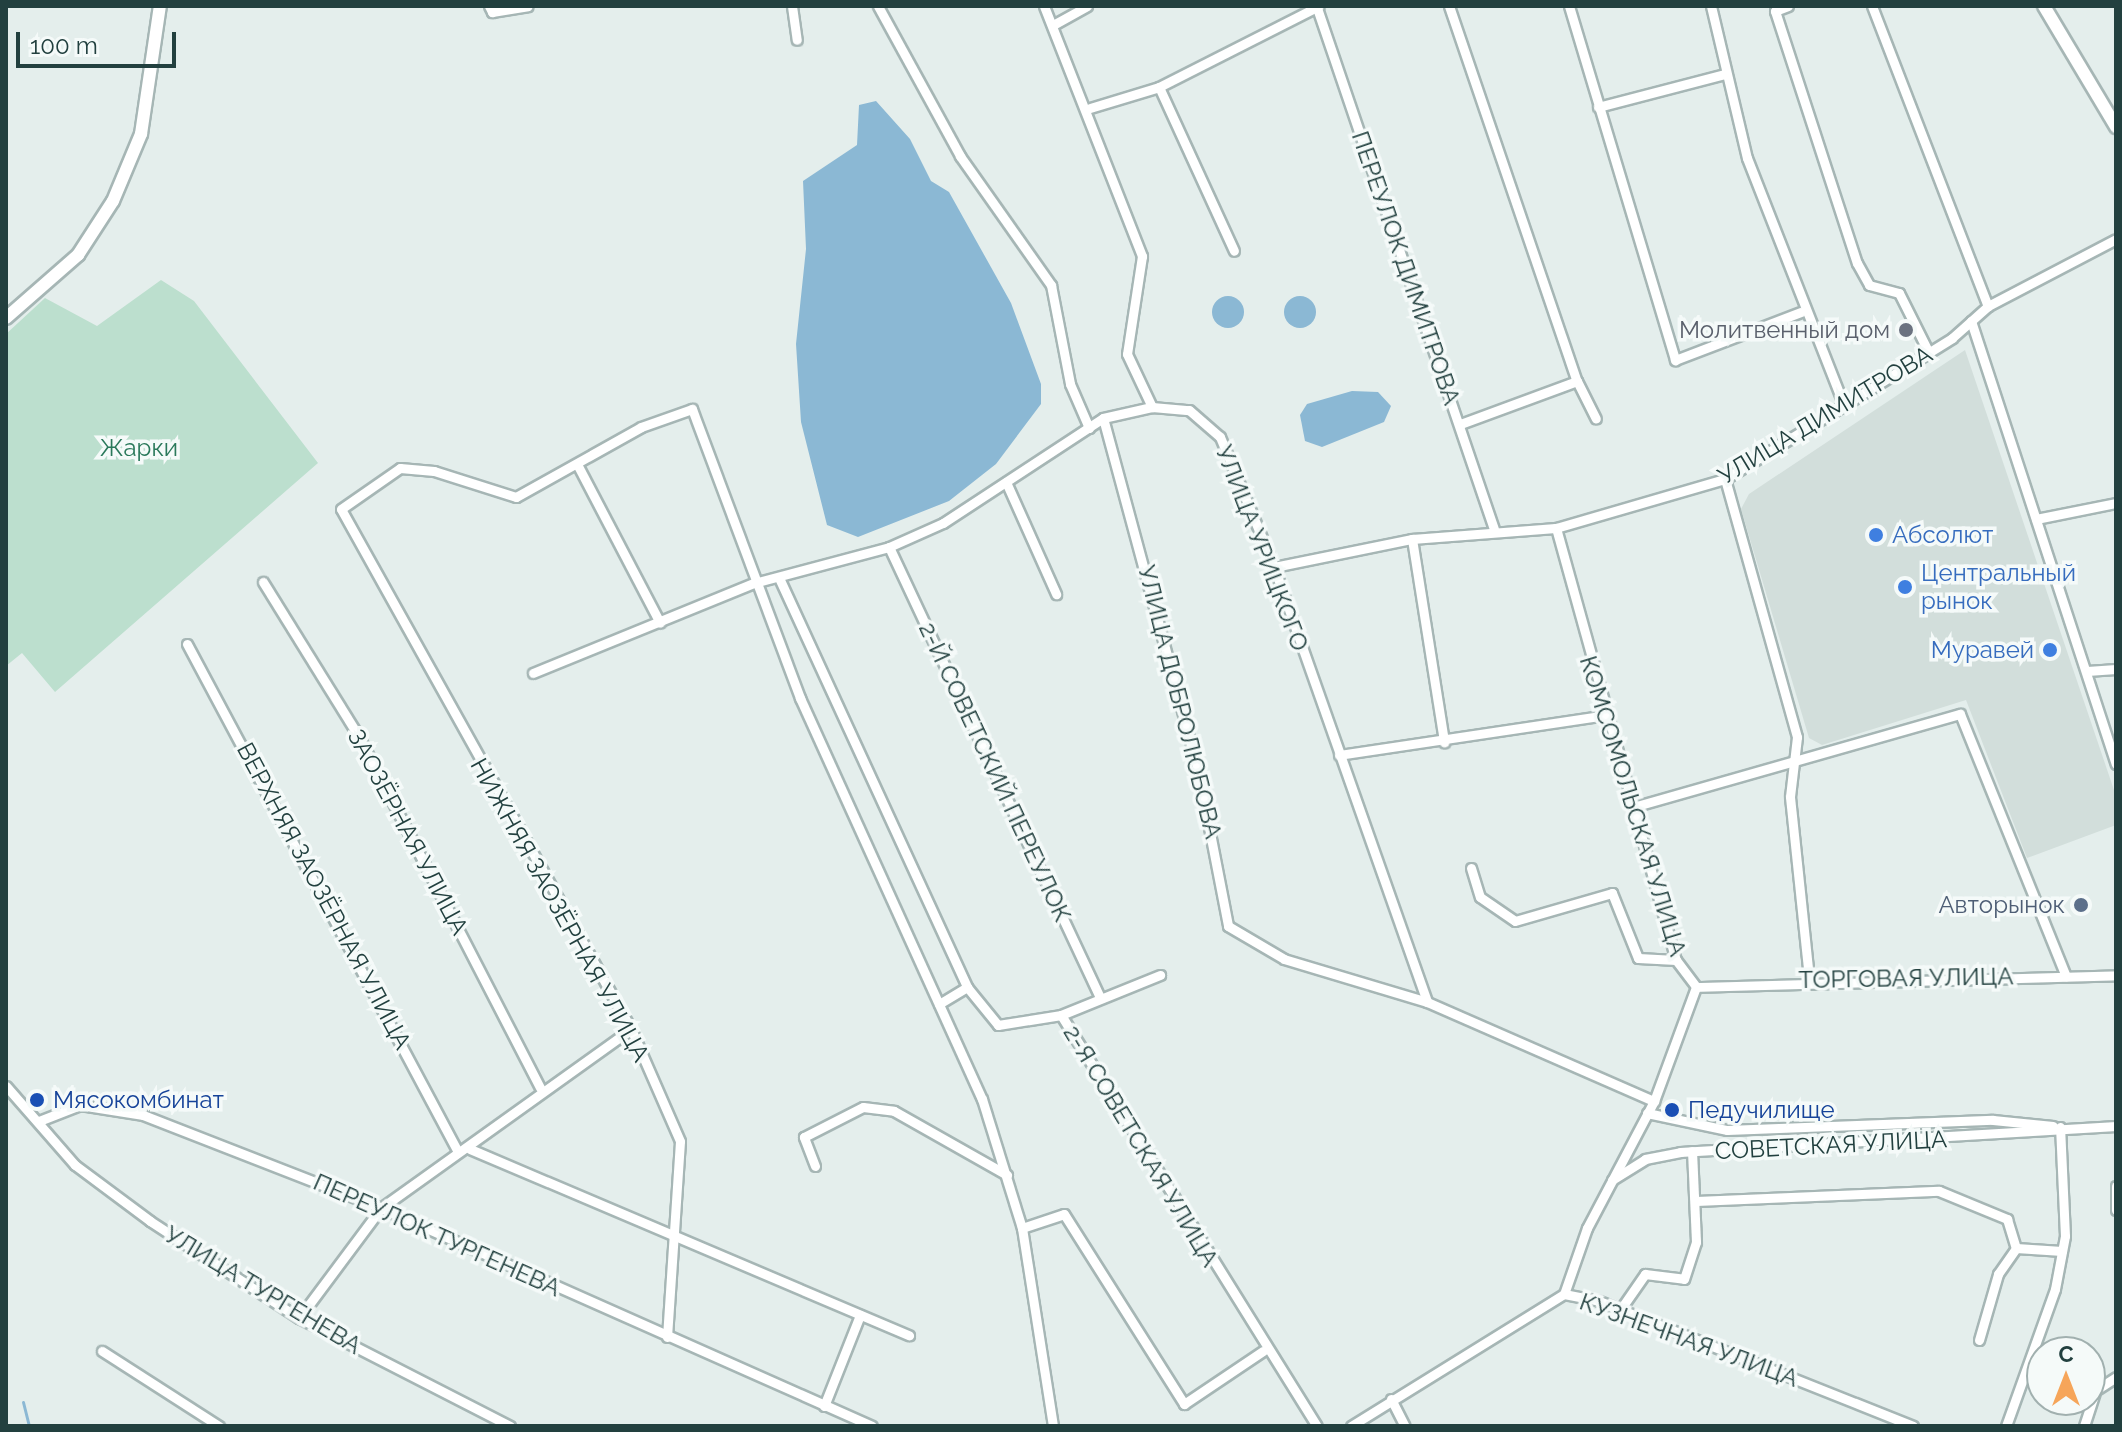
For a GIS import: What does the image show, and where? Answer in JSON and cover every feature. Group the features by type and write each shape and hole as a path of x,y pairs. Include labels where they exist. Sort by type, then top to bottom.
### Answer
{"street":[{"path":"6,318 78,255 113,201 141,134 160,6"},
{"path":"491,9 528,6"},
{"path":"792,6 797,40"},
{"path":"878,6 960,156 1051,285 1070,384 1089,428"},
{"path":"1044,6 1090,108 1142,256 1142,288 1125,335 1152,407"},
{"path":"1053,25 1087,6"},
{"path":"1449,6 1577,381 1596,419"},
{"path":"1569,6 1675,360 1801,312"},
{"path":"1711,6 1725,74 1801,312 1844,406"},
{"path":"1788,6 1775,11 1857,263 1869,285 1899,293 1929,353"},
{"path":"1872,6 1988,306"},
{"path":"2044,6 2116,127"},
{"path":"1090,108 1159,87 1318,7"},
{"name":"ПЕРЕУЛОК ДИМИТРОВА","path":"1318,7 1494,529"},
{"path":"1598,107 1725,74"},
{"path":"1159,87 1234,251"},
{"name":"УЛИЦА ДИМИТРОВА","path":"1274,567 1412,539 1494,529 1556,528 1725,479 1929,353 1988,306 2116,239"},
{"path":"1971,321 2116,764"},
{"path":"1460,424 1577,381"},
{"name":"УЛИЦА УРИЦКОГО","path":"1103,418 1152,407 1189,410 1220,437 1274,567 1427,1002"},
{"path":"660,623 577,464 641,427 692,409 754,583 939,1004 1007,1175 1022,1228 1053,1426"},
{"path":"533,673 754,583 780,580 889,547 1006,482 1103,418"},
{"name":"УЛИЦА ДОБРОЛЮБОВА","path":"1103,418 1194,756 1228,926 1284,959 1427,1002"},
{"name":"НИЖНЯЯ ЗАОЗЁРНАЯ УЛИЦА","path":"577,464 516,497 434,471 400,468 341,509 631,1029 680,1141 676,1239 667,1337"},
{"path":"1725,479 1797,737 1793,764 1809,978"},
{"path":"1006,482 1056,594"},
{"path":"2036,519 2116,503"},
{"name":"КОМСОМОЛЬСКАЯ УЛИЦА","path":"1556,528 1676,960 1696,987 1654,1101 1609,1182 1564,1294"},
{"path":"1412,539 1444,742"},
{"name":"2-Й СОВЕТСКИЙ ПЕРЕУЛОК","path":"889,547 1100,997"},
{"name":"2-Я СОВЕТСКАЯ УЛИЦА","path":"780,580 967,987 998,1025 1061,1015 1263,1351 1317,1426"},
{"name":"ЗАОЗЁРНАЯ УЛИЦА","path":"263,582 358,735 540,1088"},
{"name":"ВЕРХНЯЯ ЗАОЗЁРНАЯ УЛИЦА","path":"187,644 457,1150"},
{"path":"2087,671 2116,669"},
{"path":"1633,807 1793,764 1960,714 2066,976"},
{"path":"1339,755 1444,742 1608,715"},
{"path":"1471,868 1480,897 1515,921 1612,893 1638,958 1676,960"},
{"path":"1061,1015 1160,975"},
{"name":"ТОРГОВАЯ УЛИЦА","path":"1696,987 1809,978 2116,975"},
{"path":"939,1004 967,987"},
{"path":"1427,1002 1654,1101"},
{"path":"470,1149 540,1088 631,1029"},
{"path":"6,1086 39,1121"},
{"name":"ПЕРЕУЛОК ТУРГЕНЕВА","path":"39,1121 80,1105 143,1115 381,1208 872,1426"},
{"path":"815,1166 804,1137 863,1107 894,1111 1007,1175"},
{"name":"СОВЕТСКАЯ УЛИЦА","path":"1647,1113 1727,1130 1993,1120 2060,1127 2116,1126"},
{"name":"УЛИЦА ТУРГЕНЕВА","path":"39,1121 75,1165 137,1212 299,1318 510,1426"},
{"path":"2006,1426 2062,1251 2060,1127"},
{"name":"СОВЕТСКАЯ УЛИЦА","path":"1609,1182 1645,1159 1692,1151 2008,1137 2060,1127"},
{"path":"299,1318 381,1208 457,1150 470,1149 676,1239 909,1335"},
{"path":"1620,1310 1645,1274 1684,1279 1696,1242 1692,1151"},
{"path":"2116,1186 2116,1210"},
{"path":"1696,1201 1939,1191 2007,1219 2016,1248"},
{"path":"1022,1228 1064,1214 1184,1404 1263,1351"},
{"path":"2016,1248 2062,1251"},
{"path":"1979,1340 1998,1274 2016,1248"},
{"name":"КУЗНЕЧНАЯ УЛИЦА","path":"1351,1426 1564,1294 1620,1310 1913,1426"},
{"path":"824,1406 860,1315"},
{"path":"102,1351 219,1426"},
{"path":"2084,1426 2096,1390 2116,1377"},
{"path":"1391,1399 1405,1426"}],"shaded area":[{"name":"Центральный рынок","path":"1965,350 2116,796 2116,825 2027,858 1966,700 1822,745 1809,738 1741,509 1749,494"}],"green space":[{"name":"Жарки","path":"161,280 194,301 318,463 55,692 22,653 6,666 6,334 45,298 97,326"}],"water":[{"path":"876,101 910,139 931,181 949,192 1011,303 1041,384 1041,404 996,464 949,501 858,537 827,525 801,422 796,344 806,249 803,181 857,145 859,105"},
{"path":"1228,296 1239,301 1244,312 1239,323 1228,328 1217,323 1212,312 1217,301"},
{"path":"1300,296 1311,301 1316,312 1311,323 1300,328 1289,323 1284,312 1289,301"},
{"path":"1352,391 1378,392 1391,406 1384,422 1322,447 1305,441 1300,415 1307,404"}],"waterway":[{"path":"23,1402 29,1426"}],"place":[{"name":"Молитвенный дом","path":"1906,330"},
{"name":"Абсолют","path":"1876,535"},
{"name":"Центральный рынок","path":"1905,587"},
{"name":"Муравей","path":"2050,650"},
{"name":"Авторынок","path":"2081,905"},
{"name":"Мясокомбинат","path":"37,1100"},
{"name":"Педучилище","path":"1672,1110"}]}
